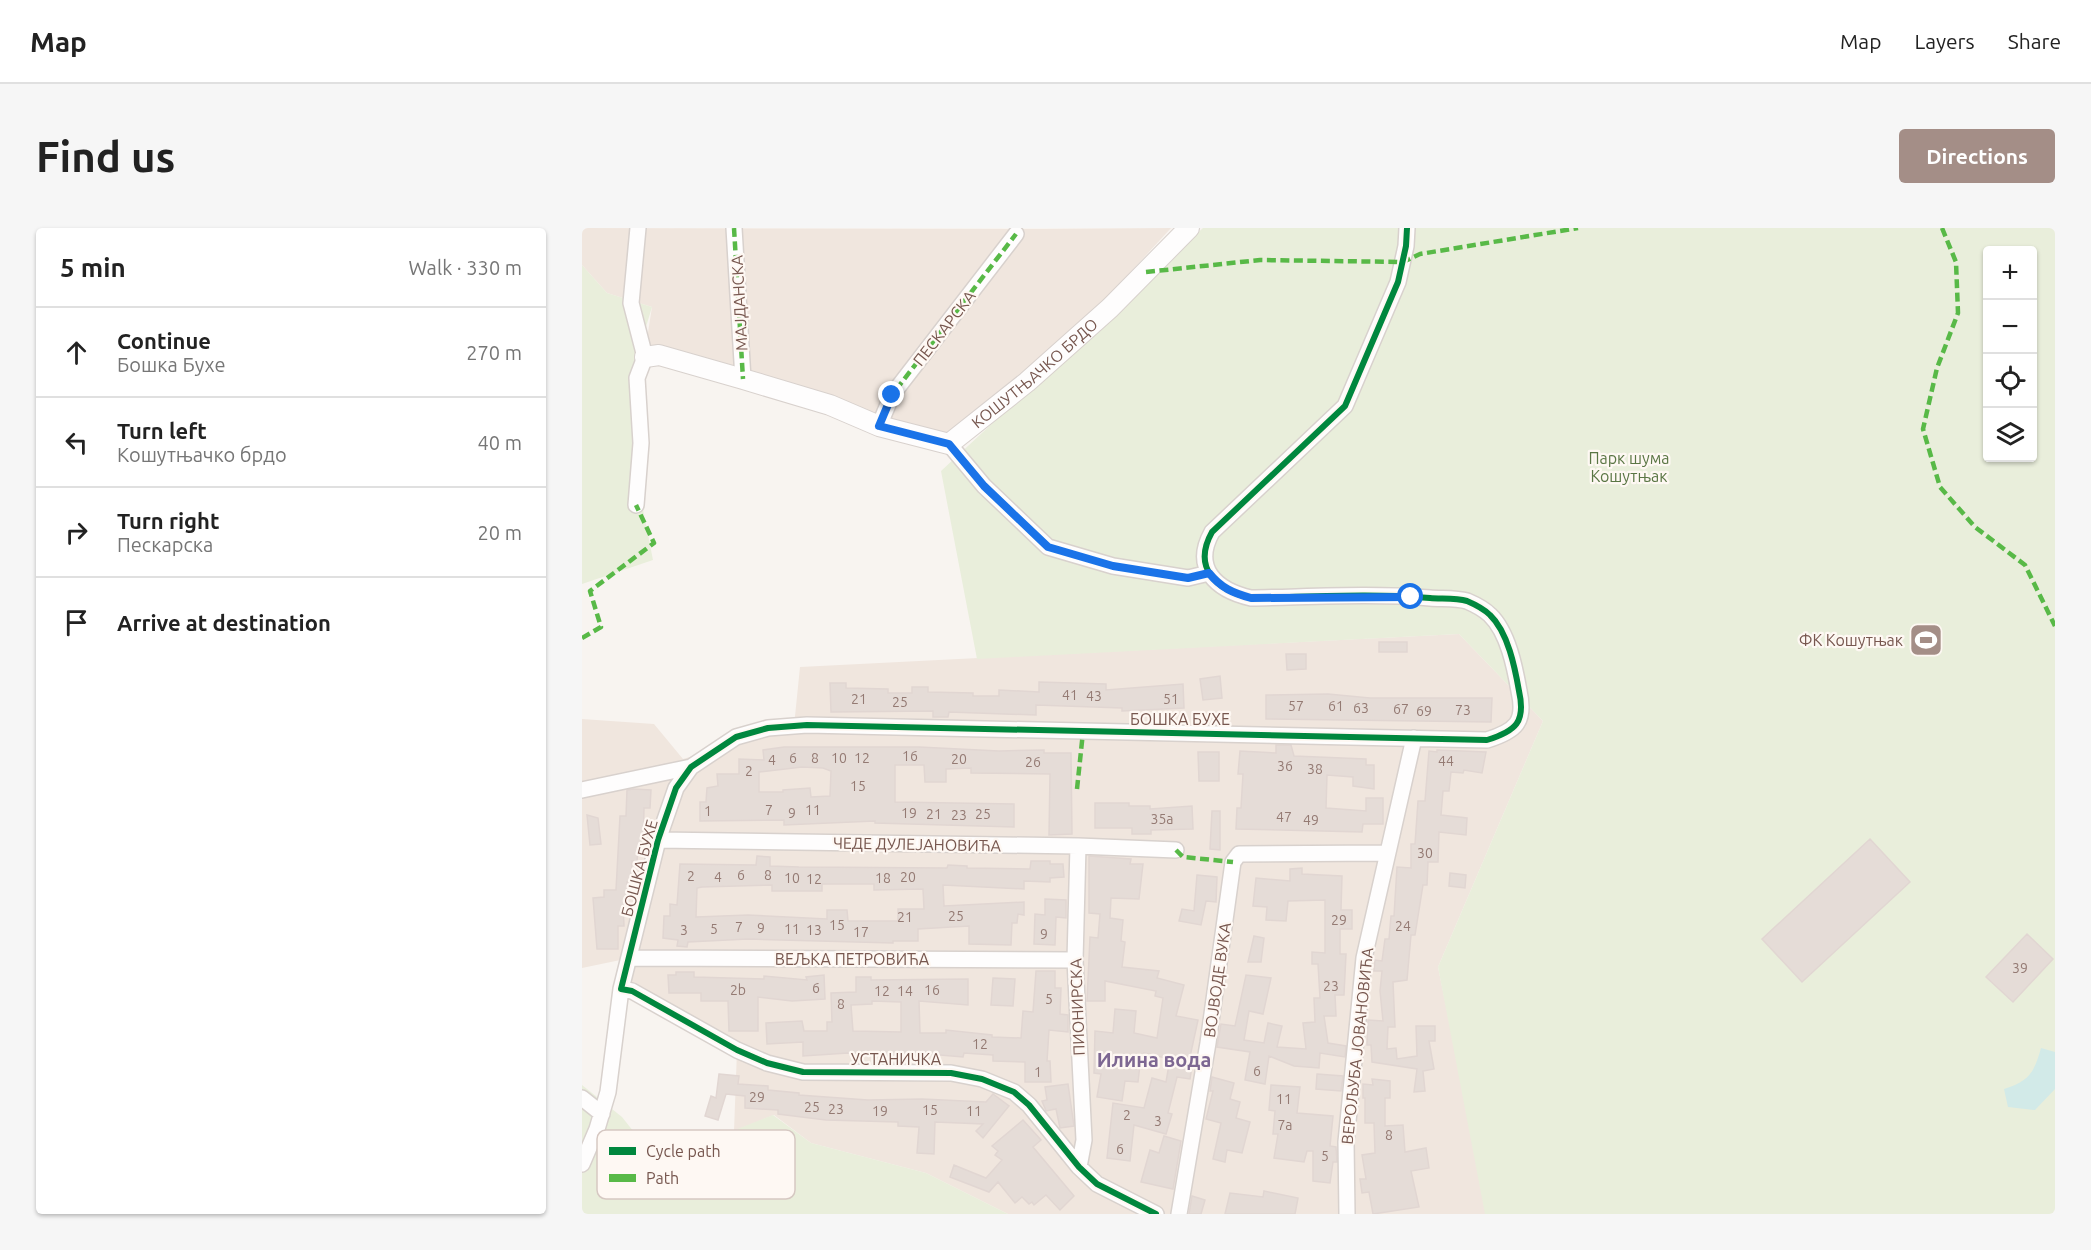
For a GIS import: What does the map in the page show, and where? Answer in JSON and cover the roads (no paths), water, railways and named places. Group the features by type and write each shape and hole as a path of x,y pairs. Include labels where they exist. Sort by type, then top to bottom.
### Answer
{"street":[{"path":"636,506 641,443 637,378 645,357 631,303 638,228"},
{"name":"МАЈДАНСКА","path":"734,228 743,379"},
{"name":"КОШУТЊАЧКО БРДО","path":"949,444 1027,382 1110,308 1188,228"},
{"path":"645,357 659,355 743,379 830,405 879,426 949,444 984,486 1048,547 1113,566 1188,578 1209,573 1204,560 1204,547 1212,532 1345,406 1398,282 1406,246 1407,228"},
{"name":"ПЕСКАРСКА","path":"879,426 892,395 1016,234"},
{"name":"БОШКА БУХЕ","path":"582,1164 602,1114 608,1092 621,989 658,840 676,789 691,767 736,737 768,728 807,725 1083,732 1233,732 1301,737 1487,740 1504,735 1521,718 1517,677 1499,624 1488,613 1466,601 1411,597 1251,598 1226,589 1209,573"},
{"name":"ВЕРОЉУБА ЈОВАНОВИЋА","path":"1347,1214 1346,1142 1360,988 1387,853 1414,738"},
{"path":"582,790 691,767"},
{"name":"ЧЕДЕ ДУЛЕЈАНОВИЋА","path":"658,840 1078,846 1176,850"},
{"name":"ПИОНИРСКА","path":"1078,846 1075,960 1084,1140 1079,1167"},
{"name":"ВОЈВОДЕ ВУКА","path":"1179,1214 1208,1043 1233,862 1239,854 1387,853"},
{"name":"ВЕЉКА ПЕТРОВИЋА","path":"630,958 1075,960"},
{"name":"УСТАНИЧКА","path":"621,989 632,991 638,997 737,1050 767,1063 803,1072 951,1073 982,1079 1014,1092 1029,1105 1079,1167 1097,1184 1156,1214"},
{"path":"582,1098 602,1114"}],"water":[{"path":"2041,1048 2055,1052 2055,1089 2035,1110 2008,1107 2004,1089 2019,1083 2029,1075 2036,1064"}],"place":[{"name":"ФК Кошутњак","path":"1926,640"}],"district":[{"name":"Илина вода","path":"1154,1060"}],"park label":[{"name":"Парк шума Кошутњак","path":"1629,467"}]}
